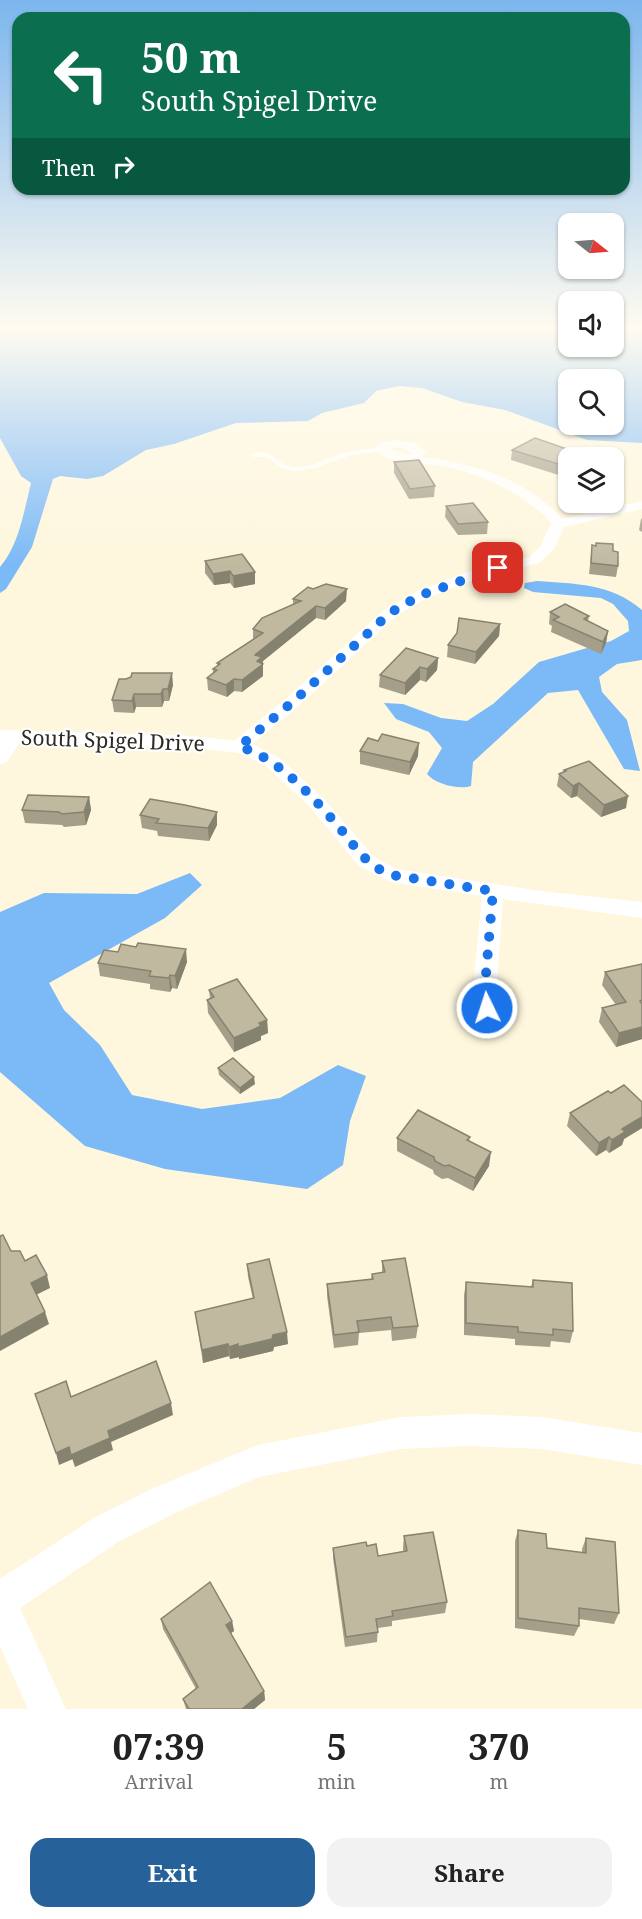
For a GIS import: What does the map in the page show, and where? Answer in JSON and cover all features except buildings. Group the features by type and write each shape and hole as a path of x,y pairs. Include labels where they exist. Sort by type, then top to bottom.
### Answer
{"street":[{"path":"381,450 414,459 453,464 510,487 543,506 559,524"},
{"path":"239,747 295,700 390,613 421,595 465,578 534,560 547,549 555,527 559,524 642,505"},
{"path":"0,758 7,737"},
{"name":"South Spigel Drive","path":"7,737 194,742 239,747 259,754 274,764 317,803 366,861 391,875 642,910"},
{"path":"493,891 484,998 487,1008 496,1021"},
{"path":"47,1709 0,1602 106,1530 164,1501 258,1461 401,1433 471,1430 542,1433 642,1449"}],"lane":[{"path":"253,455 274,457 286,467 293,469 320,465 352,453 381,450"}],"water":[{"path":"0,406 352,406 322,413 308,421 236,423 174,444 146,450 103,476 87,479 60,476 53,479 32,547 6,589 0,593 0,567 12,549 31,483 21,476 0,438"},
{"path":"482,406 558,406 558,429 505,410"},
{"path":"624,406 642,406 642,443 587,440 573,435 624,435"},
{"path":"537,581 592,586 618,594 642,610 642,660 617,664 599,677 602,692 627,720 640,771 624,769 578,690 548,693 473,762 471,786 454,787 436,781 427,774 442,748 429,732 396,719 384,703 403,704 441,718 467,721 493,704 539,662 611,641 629,631 628,621 613,604 601,598 533,592 524,588 525,583"},
{"path":"190,873 202,885 165,918 49,983 64,1010 100,1045 132,1095 202,1109 280,1098 338,1065 366,1076 350,1121 343,1165 307,1189 165,1169 85,1146 0,1072 0,912 44,893 137,894"}],"route":[{"path":"487,1008 484,998 486,958 493,891 391,875 377,869 366,861 317,803 274,764 259,754 239,747 295,700 390,613 421,595 498,568"}]}
